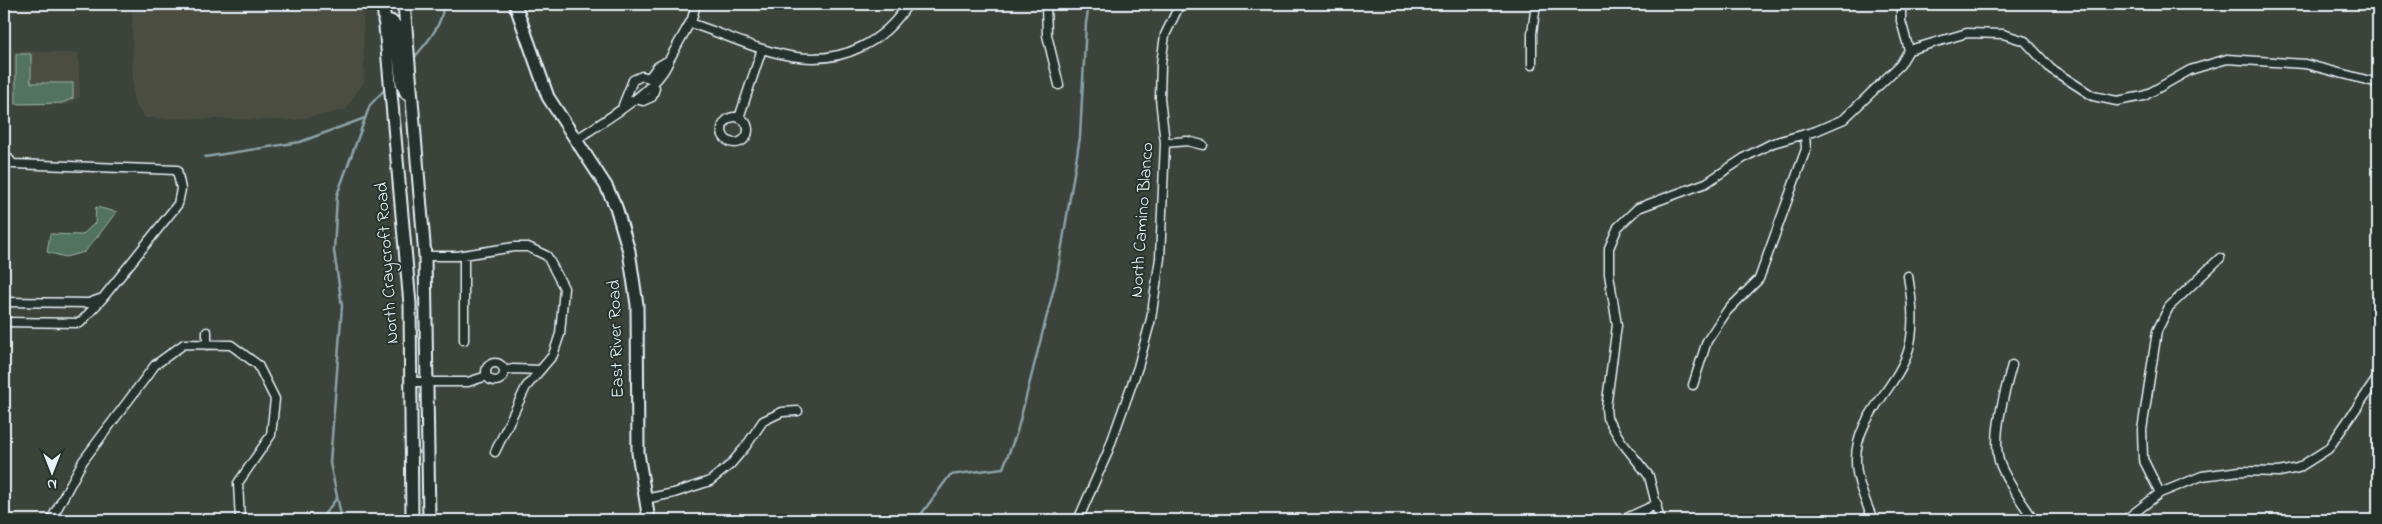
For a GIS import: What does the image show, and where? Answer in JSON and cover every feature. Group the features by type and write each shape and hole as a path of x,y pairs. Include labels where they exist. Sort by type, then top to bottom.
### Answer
{"main road":[{"name":"North Craycroft Road","path":"383,4 410,304 412,520"},
{"name":"North Craycroft Road","path":"404,4 408,45 406,79 411,102 424,256 428,382 429,520"},
{"name":"East River Road","path":"515,4 531,55 548,98 594,166 616,207 629,251 637,305 638,453 649,520"},
{"path":"384,21 391,21 395,25 398,56 406,79"},
{"path":"395,134 405,156 408,184 412,192 419,195"}],"street":[{"path":"577,139 636,99 643,102 651,98 655,93 652,81 657,67 669,60 690,23 696,4"},
{"path":"690,23 762,49 800,59 836,57 871,42 887,31 908,4"},
{"path":"1046,4 1047,35 1059,85"},
{"name":"North Camino Blanco","path":"1078,520 1107,454 1138,367 1151,319 1160,258 1165,143 1160,98 1160,64 1165,35 1180,4"},
{"path":"1532,65 1532,33 1536,4"},
{"path":"1902,4 1901,21 1909,50"},
{"path":"1660,520 1649,476 1625,447 1607,418 1606,408 1617,325 1609,274 1609,248 1618,227 1638,208 1706,183 1747,156 1773,143 1805,134 1844,119 1900,65 1909,50 1967,33 2003,34 2025,41 2051,69 2093,96 2117,101 2144,96 2190,70 2227,59 2305,64 2378,83"},
{"path":"739,118 762,49"},
{"path":"621,108 632,80 642,76 652,81"},
{"path":"1693,385 1707,341 1727,311 1759,280 1806,149 1805,134"},
{"path":"1165,143 1187,141 1203,145"},
{"path":"4,153 14,164 177,170 181,189 178,204 102,299 80,323 4,322"},
{"path":"424,256 464,255 514,247 528,247 547,256 564,288 560,334 553,355 526,387 496,452"},
{"path":"464,255 464,340"},
{"path":"2160,493 2143,459 2142,430 2157,331 2169,307 2220,258"},
{"path":"1873,520 1861,490 1856,462 1858,439 1868,415 1899,370 1908,350 1913,327 1908,276"},
{"path":"4,302 89,303 102,299"},
{"path":"207,332 207,345"},
{"path":"51,520 83,461 155,365 184,344 232,345 258,365 275,399 271,435 238,483 240,520"},
{"path":"412,382 468,382 487,376 496,381 501,378 504,371 501,365 492,363 486,369 487,376"},
{"path":"2012,365 2004,397 1998,440 2000,462 2034,520"},
{"path":"504,371 513,369 540,370"},
{"path":"2124,520 2160,493 2202,476 2240,471 2279,472 2298,468 2328,449 2378,377"},
{"path":"645,500 710,481 730,465 763,421 782,412 798,411"},
{"path":"1622,520 1657,504"}],"shaded area":[{"path":"132,4 363,4 364,82 345,110 294,120 146,118 135,105 133,95"},
{"path":"13,51 78,53 80,97 67,105 13,105"}],"green space":[{"path":"16,54 31,54 31,83 73,83 73,98 62,103 16,104"},
{"path":"96,207 117,212 85,252 65,257 47,252 50,234 82,235 95,223"}],"waterway":[{"path":"413,59 441,19 443,4"},
{"path":"917,520 950,475 1003,468 1017,432 1057,276 1080,137 1086,23 1089,4"},
{"path":"342,520 330,463 342,306 334,251 337,195 370,105 387,87"},
{"path":"205,157 300,142 365,118"},
{"path":"320,520 337,498"}]}
